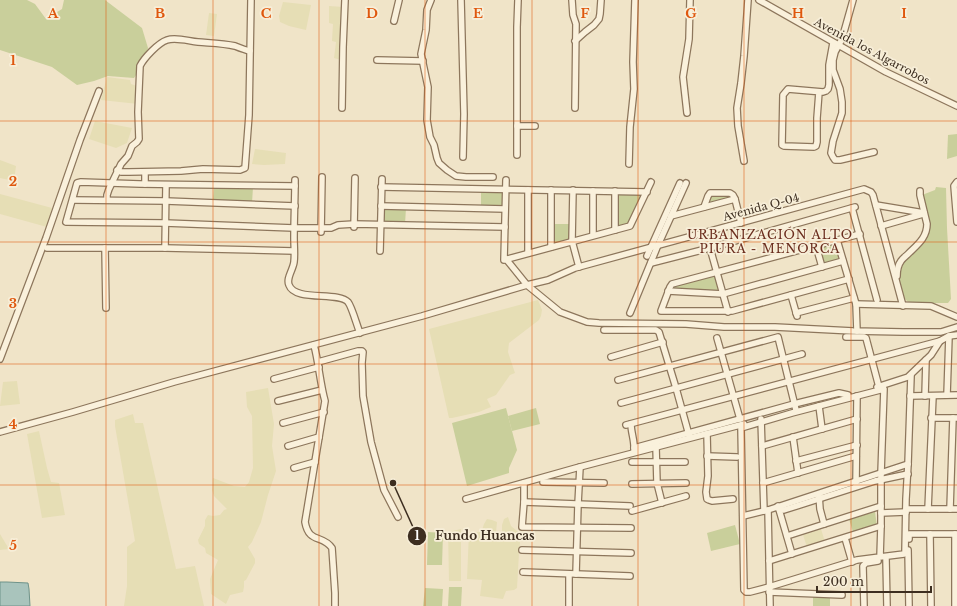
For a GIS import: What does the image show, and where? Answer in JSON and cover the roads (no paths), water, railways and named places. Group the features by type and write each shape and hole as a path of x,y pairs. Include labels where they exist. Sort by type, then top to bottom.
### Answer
{"street":[{"path":"117,170 129,172 203,169 240,170 245,168 249,115 251,0"},
{"path":"342,108 345,0"},
{"path":"394,21 399,0"},
{"path":"431,0 427,10 426,30 422,54 428,87 427,120 430,137 439,163 456,176 493,177"},
{"path":"461,0 464,114 463,157"},
{"path":"517,155 518,0"},
{"path":"572,0 573,15 576,24 575,108"},
{"path":"575,41 599,19 601,0"},
{"path":"629,164 630,127 634,89 635,0"},
{"path":"687,113 683,78 689,39 690,0"},
{"path":"744,161 738,126 737,108 744,56 748,0"},
{"name":"Avenida los Algarrobos","path":"759,0 886,72 957,106"},
{"path":"819,92 816,146 782,145 783,95 788,89 819,92 826,91 828,89 831,51 842,39 853,0"},
{"path":"107,200 107,195 117,170 128,156 132,146 139,138 138,112 140,66 147,55 162,42 172,39 235,46 250,51"},
{"path":"836,44 833,70 842,96 842,112 833,141 831,153 832,157 836,160 840,160 874,152"},
{"path":"377,60 423,61"},
{"path":"0,359 46,238 80,140 99,91"},
{"path":"517,126 535,126"},
{"path":"145,174 145,184"},
{"path":"321,230 322,177"},
{"path":"354,226 355,178"},
{"path":"380,251 382,179"},
{"path":"295,180 294,263 288,281 289,288 298,293 341,298 346,300 349,303 360,333"},
{"path":"506,180 504,260 506,259 527,286 560,312 587,322 599,324 686,324 724,327 775,327 857,331 941,332 957,327"},
{"path":"295,186 166,185 79,182 77,183 66,222 165,223 321,230 339,225 504,227"},
{"path":"506,259 631,225 651,182"},
{"path":"630,314 671,216 683,183 647,256"},
{"path":"956,184 957,222"},
{"path":"165,248 166,185"},
{"path":"381,187 647,192"},
{"path":"528,190 528,253"},
{"path":"551,190 551,247"},
{"path":"573,190 572,241 577,268"},
{"path":"593,190 593,235"},
{"name":"Avenida Q-04","path":"0,432 174,382 422,316 548,280 577,268 861,190 868,190 871,192 876,205"},
{"path":"615,191 615,230"},
{"path":"896,281 901,260 920,242 927,229 920,191"},
{"path":"704,207 710,193 730,193 735,199 741,223"},
{"path":"671,216 735,199"},
{"path":"73,200 166,201 295,206"},
{"path":"903,306 876,205 925,213"},
{"path":"381,206 505,209"},
{"path":"651,263 854,208 877,300"},
{"path":"881,226 925,213"},
{"path":"849,280 728,312 661,311 672,284 860,234"},
{"path":"837,240 856,304 857,331"},
{"path":"816,246 822,267"},
{"path":"46,248 165,248 294,251"},
{"path":"105,248 106,308"},
{"path":"710,248 728,312"},
{"path":"668,292 723,294 843,261"},
{"path":"791,295 796,315 854,298"},
{"path":"856,304 931,306 957,317"},
{"path":"604,330 658,330 661,334 689,436"},
{"path":"634,451 631,427 628,424 940,341 949,336 957,335"},
{"path":"947,395 949,336"},
{"path":"618,380 778,337 795,407"},
{"path":"846,337 866,338 879,386"},
{"path":"717,338 740,419"},
{"path":"634,451 656,447 740,419 848,395 905,379 931,355 940,341"},
{"path":"611,357 663,342"},
{"path":"314,345 325,401 305,522 310,535 329,544 332,548 335,606"},
{"path":"274,379 358,351 363,352 363,390 365,412 371,442 384,490 398,517"},
{"path":"621,403 802,354"},
{"path":"925,396 926,360"},
{"path":"864,606 863,566 871,560 880,557 905,553 910,376"},
{"path":"466,499 689,436 707,434 884,389 881,473 882,526 880,557"},
{"path":"278,401 322,390"},
{"path":"910,396 957,395"},
{"path":"856,396 856,484"},
{"path":"928,509 933,396"},
{"path":"819,406 822,429"},
{"path":"795,407 741,428 744,590 749,593 769,590 852,562 908,557"},
{"path":"284,423 324,412"},
{"path":"932,418 955,418 955,441 950,508"},
{"path":"762,446 857,419"},
{"path":"761,420 770,606"},
{"path":"707,434 707,499 712,501 733,499"},
{"path":"288,446 319,437"},
{"path":"793,437 798,473"},
{"path":"796,461 856,445"},
{"path":"656,447 657,483 662,503"},
{"path":"707,456 737,457"},
{"path":"763,483 856,456"},
{"path":"294,468 315,462"},
{"path":"632,462 685,462"},
{"path":"743,516 778,508 784,510 908,464"},
{"path":"576,574 580,467"},
{"path":"856,484 908,474"},
{"path":"543,482 604,483"},
{"path":"524,483 522,527 631,528"},
{"path":"632,484 686,483"},
{"path":"524,502 631,508 662,503 686,496"},
{"path":"819,496 820,509 824,524"},
{"path":"787,536 882,506"},
{"path":"778,508 792,554"},
{"path":"882,513 907,510 957,509"},
{"path":"769,561 882,526"},
{"path":"909,606 909,534 956,534 956,603"},
{"path":"930,534 931,606"},
{"path":"845,538 852,562"},
{"path":"522,550 631,553"},
{"path":"886,559 887,606"},
{"path":"523,572 630,576"},
{"path":"569,574 569,606"},
{"path":"769,590 842,595"}],"water":[{"path":"0,582 28,583 30,606 0,606"}],"place":[{"name":"Fundo Huancas","path":"393,483"}],"district":[{"name":"URBANIZACIÓN ALTO PIURA - MENORCA","path":"770,242"}]}
